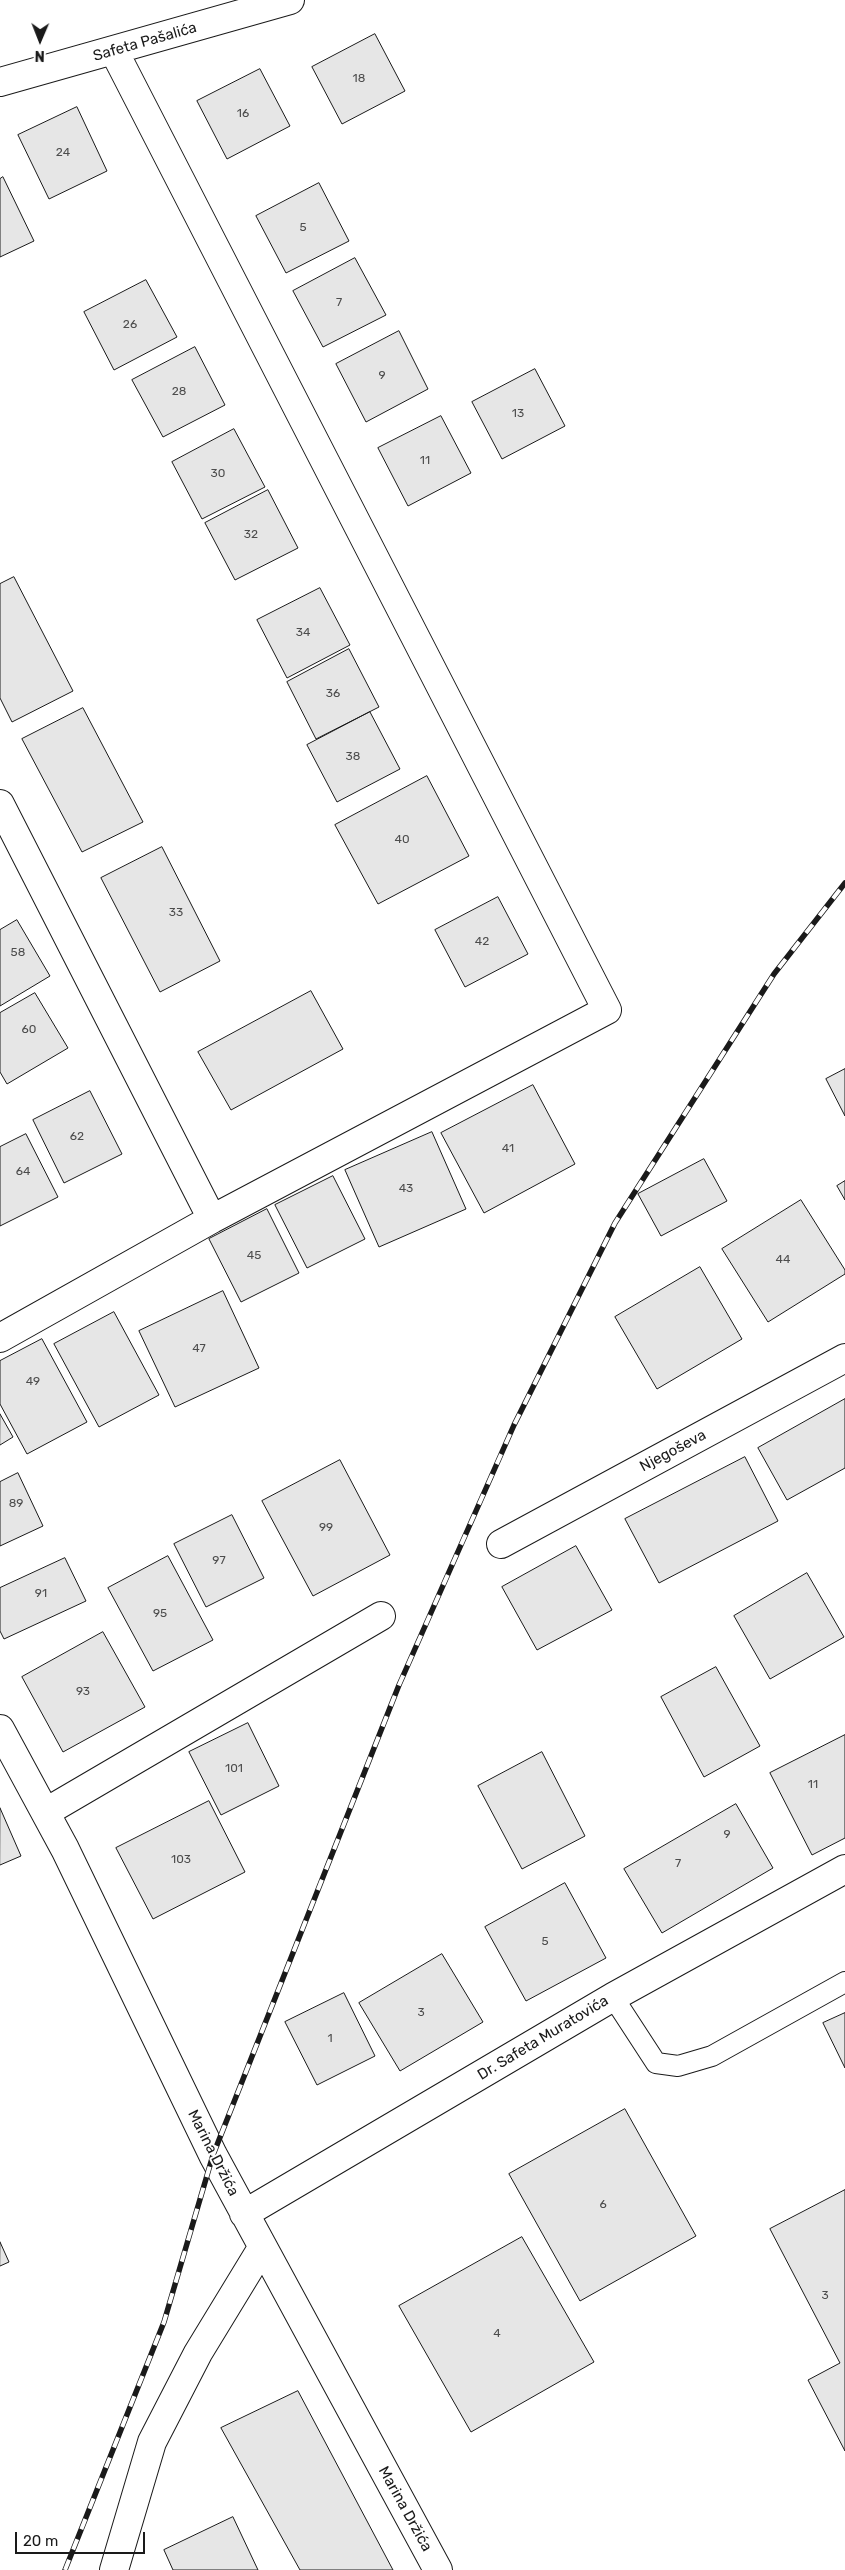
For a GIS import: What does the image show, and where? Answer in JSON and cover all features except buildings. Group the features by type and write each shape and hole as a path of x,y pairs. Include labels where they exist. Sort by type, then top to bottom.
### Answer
{"street":[{"name":"Safeta Pašalića","path":"0,82 290,0"},
{"path":"0,1338 212,1218 607,1010 114,51"},
{"path":"0,804 212,1218"},
{"name":"Njegoševa","path":"501,1544 845,1358"},
{"path":"46,1812 381,1616"},
{"name":"Marina Držića","path":"0,1728 46,1812 244,2214 438,2570"},
{"name":"Dr. Safeta Muratovića","path":"244,2214 612,1997 845,1869"},
{"path":"114,2570 152,2442 198,2353 262,2248"}],"lane":[{"path":"612,1997 656,2063 678,2066 712,2056 845,1982"}],"railway":[{"path":"65,2570 164,2322 213,2155 399,1685 514,1425 615,1223 774,974 845,883"}]}
